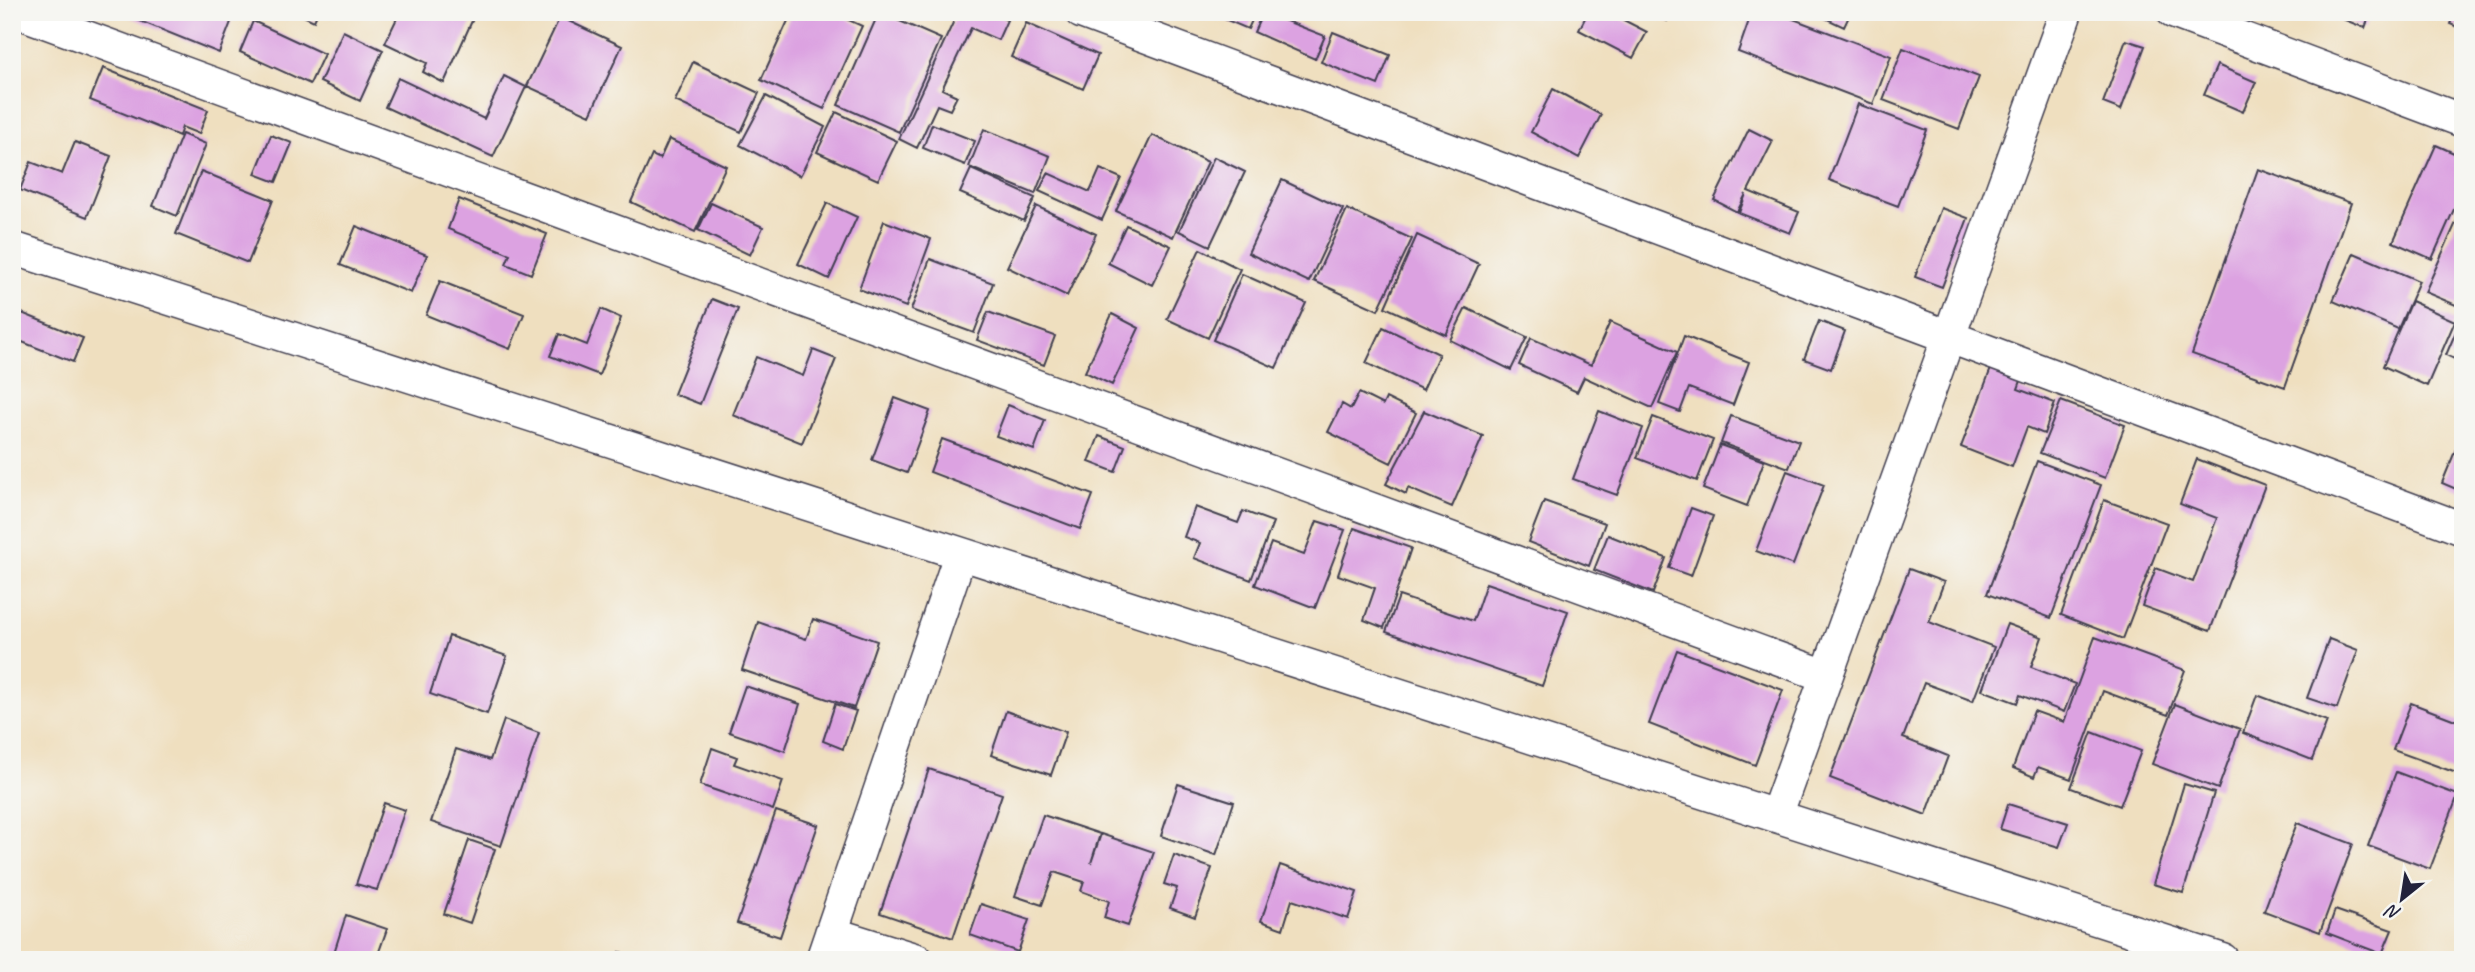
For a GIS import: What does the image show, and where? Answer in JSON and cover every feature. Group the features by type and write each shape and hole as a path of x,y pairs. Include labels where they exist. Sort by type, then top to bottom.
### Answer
{"street":[{"path":"18,12 1826,676"},
{"path":"1081,12 2463,529"},
{"path":"1776,816 2066,12"},
{"path":"2172,12 2463,121"},
{"path":"12,248 2223,960"},
{"path":"917,960 826,946 960,555"}],"building":[{"path":"126,12 206,12 231,22 219,53 125,15"},
{"path":"295,12 318,12 314,21"},
{"path":"400,12 476,12 444,83 423,72 427,63 385,43"},
{"path":"792,12 831,12 862,26 824,109 761,80"},
{"path":"879,12 941,39 899,132 838,105"},
{"path":"958,12 990,12 1007,20 998,40 971,28 942,89 957,96 950,110 937,105 917,148 899,139"},
{"path":"1218,12 1256,12 1248,29 1217,16"},
{"path":"1263,12 1325,36 1315,59 1254,32"},
{"path":"1588,12 1608,12 1647,32 1633,58 1579,30"},
{"path":"1648,12 1671,12 1667,21"},
{"path":"1752,12 1775,12 1891,56 1873,104 1738,52"},
{"path":"1825,12 1851,12 1844,27 1823,17"},
{"path":"2325,12 2371,12 2365,28"},
{"path":"2455,12 2463,12 2463,29 2450,24"},
{"path":"560,17 622,46 590,115 527,86"},
{"path":"253,21 324,54 310,84 240,52"},
{"path":"1026,23 1098,55 1083,89 1011,57"},
{"path":"343,31 383,50 360,101 320,82"},
{"path":"1333,32 1390,55 1378,85 1321,62"},
{"path":"2126,40 2145,46 2121,110 2103,103"},
{"path":"1903,48 1979,77 1959,129 1883,100"},
{"path":"693,62 759,93 741,132 675,101"},
{"path":"2217,65 2256,82 2243,112 2204,95"},
{"path":"103,68 208,110 199,134 182,127 179,136 90,100"},
{"path":"504,76 526,87 493,157 385,107 398,78 484,119"},
{"path":"1553,89 1601,115 1579,158 1531,132"},
{"path":"766,96 825,127 800,176 740,145"},
{"path":"1858,104 1927,130 1898,206 1829,180"},
{"path":"836,112 897,141 878,180 817,152"},
{"path":"932,124 975,141 965,165 923,148"},
{"path":"984,129 1050,156 1035,194 969,167"},
{"path":"1749,129 1773,141 1748,191 1799,212 1790,233 1739,213 1746,194 1737,212 1714,200"},
{"path":"182,134 206,144 177,216 153,206"},
{"path":"271,135 292,143 276,182 255,174"},
{"path":"1152,135 1208,162 1173,237 1116,211"},
{"path":"669,139 726,166 695,232 631,202 652,155 660,159"},
{"path":"75,142 111,156 87,217 20,190 31,162 62,174"},
{"path":"2436,145 2463,157 2463,189 2432,259 2393,242"},
{"path":"1214,157 1245,172 1210,246 1179,231"},
{"path":"971,169 1035,198 1024,221 960,193"},
{"path":"1100,169 1121,178 1102,220 1039,191 1048,173 1090,192"},
{"path":"2258,169 2351,203 2285,387 2192,354"},
{"path":"201,171 273,200 248,263 176,234"},
{"path":"1282,180 1343,209 1309,282 1248,253"},
{"path":"459,199 547,234 531,274 506,264 510,254 448,229"},
{"path":"711,203 763,227 750,255 698,230"},
{"path":"827,203 857,217 829,279 798,264"},
{"path":"1036,206 1096,234 1067,296 1007,267"},
{"path":"2463,207 2463,308 2425,292"},
{"path":"1941,208 1968,218 1942,287 1915,277"},
{"path":"1347,209 1412,239 1378,310 1314,281"},
{"path":"884,221 931,239 906,307 859,289"},
{"path":"1126,225 1171,246 1152,285 1108,263"},
{"path":"356,226 427,255 411,293 340,265"},
{"path":"1417,235 1479,264 1446,335 1385,307"},
{"path":"1200,249 1240,269 1208,338 1167,319"},
{"path":"2354,253 2419,281 2398,329 2333,301"},
{"path":"930,259 993,283 974,333 911,310"},
{"path":"1242,274 1306,303 1276,368 1213,340"},
{"path":"440,281 524,314 510,349 426,315"},
{"path":"712,299 738,309 700,404 674,394"},
{"path":"2411,301 2455,321 2427,386 2383,366"},
{"path":"1466,308 1527,337 1511,370 1450,340"},
{"path":"12,309 83,338 73,362 12,338"},
{"path":"601,309 621,318 599,375 550,356 559,334 587,345"},
{"path":"988,312 1055,336 1044,365 977,340"},
{"path":"1112,314 1139,328 1112,385 1085,372"},
{"path":"2463,315 2463,363 2446,355"},
{"path":"1819,321 1845,331 1831,369 1804,359"},
{"path":"1610,322 1677,352 1652,408 1584,377 1577,392 1519,365 1531,338 1591,365"},
{"path":"1383,327 1439,354 1423,390 1366,363"},
{"path":"1684,336 1749,362 1733,405 1689,388 1680,412 1659,404"},
{"path":"813,350 836,359 802,443 733,415 756,357 803,376"},
{"path":"1992,366 2022,378 2018,389 2055,403 2044,434 2027,427 2012,467 1961,447"},
{"path":"1359,393 1383,405 1386,398 1416,413 1391,463 1328,432 1342,404 1351,409"},
{"path":"895,398 930,411 907,473 872,460"},
{"path":"2061,401 2125,425 2105,478 2040,453"},
{"path":"1008,405 1045,420 1034,450 996,436"},
{"path":"1424,411 1483,436 1452,507 1408,488 1406,494 1386,484"},
{"path":"1599,411 1643,428 1617,495 1573,479"},
{"path":"1731,416 1799,441 1789,468 1721,443"},
{"path":"1653,417 1713,440 1697,481 1637,458"},
{"path":"2463,432 2463,492 2442,483"},
{"path":"1099,436 1125,446 1115,472 1089,462"},
{"path":"942,439 1093,495 1080,529 930,472"},
{"path":"1720,445 1764,461 1747,506 1703,489"},
{"path":"2197,459 2265,485 2210,631 2142,606 2156,568 2193,582 2217,518 2180,504"},
{"path":"2037,461 2101,485 2051,618 1987,594"},
{"path":"1787,471 1824,485 1793,565 1756,551"},
{"path":"2104,500 2167,523 2123,639 2061,615"},
{"path":"1544,501 1605,523 1589,566 1528,542"},
{"path":"1195,507 1238,523 1243,511 1273,522 1251,580 1194,558 1200,543 1184,537"},
{"path":"1691,508 1713,516 1691,576 1669,568"},
{"path":"1317,521 1345,530 1315,608 1255,585 1271,543 1304,555"},
{"path":"1354,528 1411,548 1384,628 1364,620 1375,588 1338,575"},
{"path":"1608,535 1666,558 1653,593 1594,570"},
{"path":"1909,569 1944,582 1929,622 1994,647 1973,701 1924,683 1903,738 1948,756 1926,815 1830,778"},
{"path":"1486,583 1568,611 1542,686 1386,632 1399,596 1473,621"},
{"path":"813,619 877,641 854,708 742,670 758,622 806,639"},
{"path":"2007,624 2042,637 2031,667 2075,684 2064,712 2020,695 2017,703 1982,690"},
{"path":"449,636 507,656 487,714 430,694"},
{"path":"2095,637 2185,670 2168,715 2103,691 2071,779 2038,767 2034,777 2013,768 2034,711 2064,722"},
{"path":"2329,639 2358,650 2337,708 2307,698"},
{"path":"1677,650 1783,690 1755,765 1649,724"},
{"path":"745,686 800,704 785,751 729,732"},
{"path":"2257,695 2327,721 2312,760 2243,733"},
{"path":"2411,703 2463,723 2462,775 2393,750"},
{"path":"835,704 856,711 843,749 823,741"},
{"path":"2175,704 2240,729 2218,789 2152,764"},
{"path":"1006,711 1066,732 1051,775 991,755"},
{"path":"504,720 539,733 501,846 431,822 456,749 490,760"},
{"path":"2092,732 2141,751 2120,806 2071,788"},
{"path":"712,748 737,757 734,764 783,781 773,810 700,785"},
{"path":"929,769 1002,794 953,938 880,913"},
{"path":"2396,772 2458,795 2430,869 2368,846"},
{"path":"1178,784 1234,802 1216,855 1161,836"},
{"path":"2184,784 2214,793 2183,893 2153,884"},
{"path":"384,803 405,810 377,890 356,884"},
{"path":"2008,804 2068,823 2059,847 2000,829"},
{"path":"776,811 818,825 780,937 737,923"},
{"path":"1043,815 1100,834 1091,863 1101,834 1154,852 1128,926 1104,918 1109,901 1081,891 1084,882 1054,872 1042,905 1015,896"},
{"path":"2297,823 2353,844 2320,932 2264,911"},
{"path":"469,840 495,849 470,923 444,914"},
{"path":"1174,855 1212,868 1195,917 1170,908 1177,888 1164,884"},
{"path":"1280,865 1357,892 1348,919 1292,900 1283,929 1261,921"},
{"path":"981,904 1029,920 1018,952 970,935"},
{"path":"2335,910 2392,930 2382,954 2327,933"},
{"path":"346,915 387,929 376,960 332,959"},
{"path":"620,952 641,959 618,960"}]}
